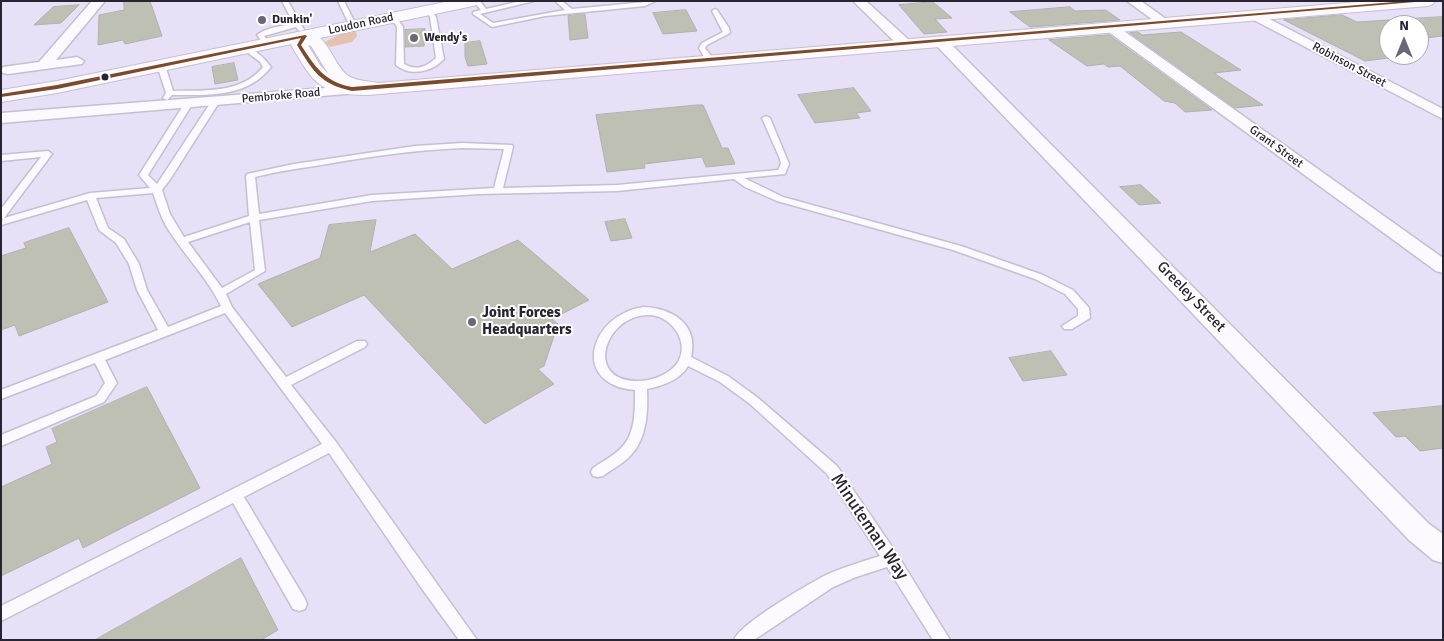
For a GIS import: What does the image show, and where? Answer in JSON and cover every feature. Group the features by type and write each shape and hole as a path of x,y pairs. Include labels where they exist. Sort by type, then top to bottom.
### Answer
{"street":[{"path":"44,73 99,1"},
{"path":"859,1 905,44"},
{"path":"1133,1 1164,22"},
{"name":"Pembroke Road","path":"1,118 166,99 189,103 374,88 417,78 710,60 1110,27 1164,22 1256,8 1278,13 1428,1"},
{"name":"Loudon Road","path":"1,96 57,87 246,48 263,39 301,30 356,25 429,10 478,4"},
{"name":"Robinson Street","path":"1256,8 1443,115"},
{"name":"Grant Street","path":"1110,27 1443,267"},
{"path":"301,30 299,45 328,75 374,88"},
{"name":"Greeley Street","path":"940,41 1419,532 1443,551"},
{"path":"44,73 77,61"},
{"name":"Loudon Road","path":"3,81 44,73 161,65"}],"lane":[{"path":"284,1 301,30"},
{"path":"341,1 350,20 356,25"},
{"path":"531,1 478,4 475,13 492,25 545,14 645,4 653,1"},
{"path":"558,1 571,11"},
{"path":"394,18 400,27 400,64 417,78 440,59 433,17 429,10"},
{"path":"710,60 702,48 704,44 727,33 726,28 715,11"},
{"path":"161,65 166,99 221,91 248,83 264,73 267,67 263,61 246,48"},
{"path":"239,99 248,83"},
{"path":"1,222 90,196 157,190 168,178 216,101"},
{"path":"189,103 143,175 157,190 165,214 220,293 227,308 331,446 425,581 469,640"},
{"path":"182,241 254,218 372,198 498,190 617,188 782,172 785,164 784,159 766,118"},
{"path":"220,293 260,271 250,176 284,168 396,151 509,146 498,190"},
{"path":"1,158 48,154 1,216"},
{"path":"736,177 748,185 780,199 956,248 1039,277 1069,292 1083,308 1084,318 1068,326"},
{"path":"90,196 104,230 120,241 134,264 142,290 166,332"},
{"path":"1,395 227,308"},
{"path":"644,311 668,315 675,320 682,329 686,342 685,359 681,368 668,376 641,386 630,386 618,382 607,374 600,364 598,350 604,337 620,319 631,313 644,311"},
{"path":"284,383 361,344"},
{"path":"1,441 100,399 111,383 98,358"},
{"name":"Minuteman Way","path":"685,359 724,379 754,401 832,470 892,559 942,640"},
{"path":"598,472 628,450 639,426 641,386"},
{"path":"1,614 331,446"},
{"path":"236,495 299,604"},
{"path":"742,640 754,629 828,582 853,571 892,559"}],"shaded area":[{"path":"356,32 357,36 352,42 330,47 323,43 342,33"}],"building":[{"path":"124,1 150,1 162,36 125,44 123,40 98,45 99,15 124,10"},
{"path":"933,2 952,18 935,19 947,32 924,34 899,5"},
{"path":"79,5 61,23 34,25 53,7"},
{"path":"1070,7 1075,11 1106,10 1120,20 1030,27 1010,12"},
{"path":"686,10 697,31 663,34 653,13"},
{"path":"585,14 588,38 570,40 568,16"},
{"path":"1342,15 1357,22 1379,21 1379,59 1365,61 1284,20"},
{"path":"1443,17 1443,36 1429,38 1429,18"},
{"name":"Wendy's","path":"425,29 424,46 405,47 405,30"},
{"path":"1138,32 1142,35 1181,32 1241,70 1214,73 1263,105 1235,108 1130,33"},
{"path":"1109,35 1212,110 1185,112 1175,103 1164,101 1120,66 1108,67 1104,64 1087,66 1049,40"},
{"path":"480,41 487,64 468,66 465,57 465,43"},
{"path":"234,63 238,80 215,84 212,67"},
{"path":"854,88 871,111 856,113 860,118 815,123 798,95"},
{"path":"703,105 722,148 728,148 735,164 706,167 702,157 644,164 645,168 607,172 596,115"},
{"path":"1141,185 1161,203 1139,205 1120,187"},
{"path":"625,219 632,238 611,241 605,222"},
{"name":"Joint Forces Headquarters","path":"376,220 370,252 415,234 452,269 518,240 589,300 552,319 558,324 544,366 538,369 554,384 485,424 364,295 292,327 258,284 320,258 329,225"},
{"path":"69,228 108,302 19,336 15,325 1,330 1,256 26,248 24,243"},
{"path":"1051,351 1067,375 1023,381 1009,358"},
{"path":"147,387 200,488 83,548 79,538 1,576 1,487 52,464 46,447 57,442 52,429"},
{"path":"1443,406 1443,448 1420,451 1405,436 1396,437 1373,413"},
{"path":"241,558 278,630 261,640 95,640"}],"transit line":[{"path":"305,36 299,45 314,68 333,84 352,89 1425,1"},
{"path":"1,96 57,87 305,36"}],"place":[{"name":"Dunkin'","path":"262,20"},
{"name":"Wendy's","path":"414,38"},
{"name":"Joint Forces Headquarters","path":"472,322"}]}
